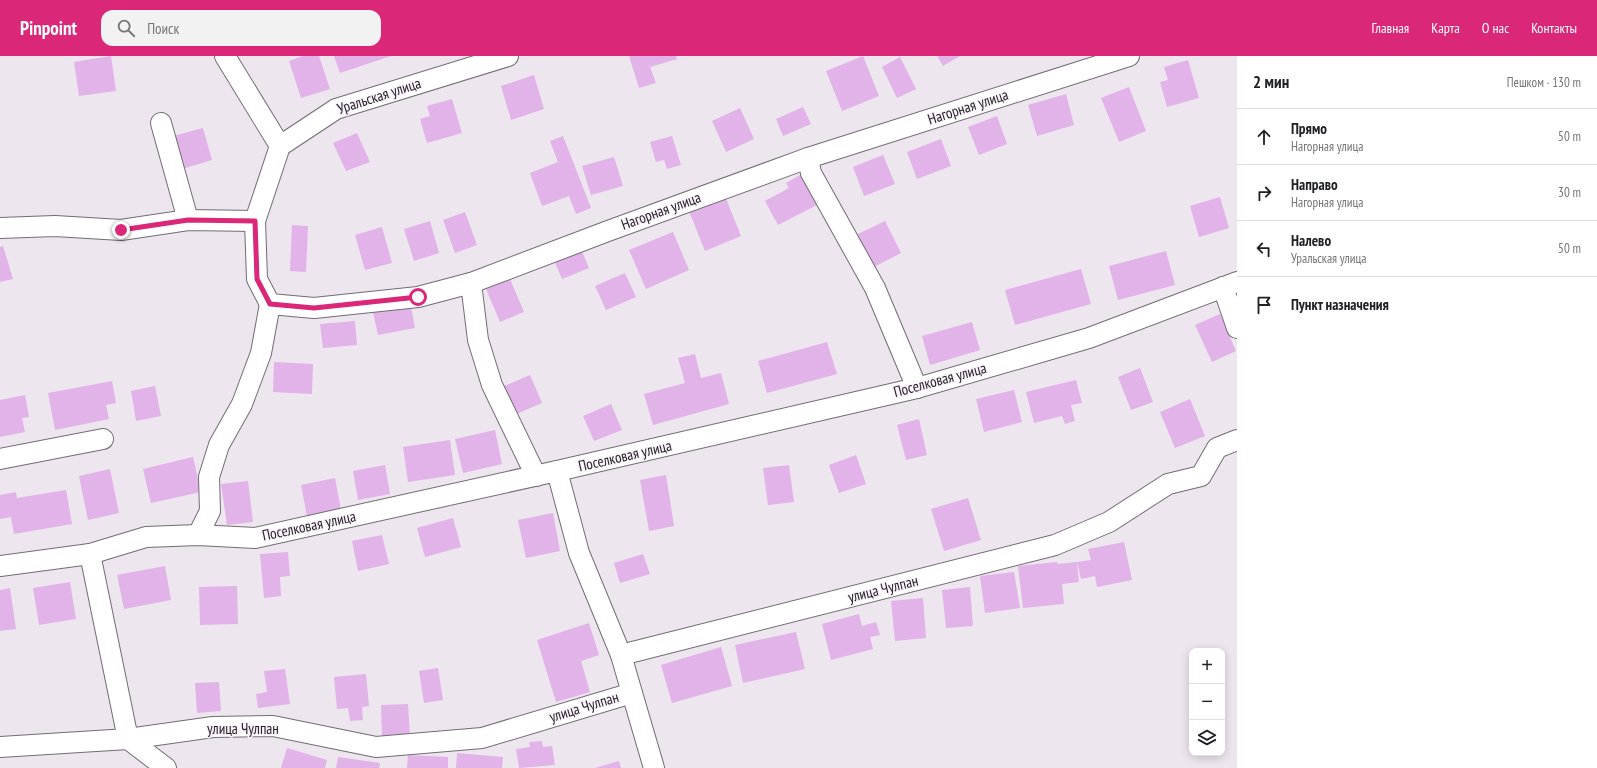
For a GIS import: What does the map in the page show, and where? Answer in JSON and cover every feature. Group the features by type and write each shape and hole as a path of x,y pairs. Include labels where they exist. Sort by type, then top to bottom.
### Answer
{"street":[{"path":"198,534 210,511 209,477 219,445 242,404 261,353 270,304 257,279 255,221 280,146 225,56"},
{"name":"Уральская улица","path":"280,146 336,109 508,56"},
{"name":"Нагорная улица","path":"270,304 314,308 418,297 471,283 808,158 1129,56"},
{"path":"161,123 188,220"},
{"path":"808,158 811,173 875,288 917,388"},
{"path":"0,228 55,226 121,230 188,220 255,221"},
{"path":"471,283 478,340 492,385 536,476"},
{"path":"1230,284 1237,328"},
{"name":"Поселковая улица","path":"0,566 90,554 146,537 198,534 255,538 536,476 917,388 1089,338 1230,284"},
{"path":"0,459 103,439"},
{"name":"улица Чулпан","path":"0,746 128,739 213,727 273,726 376,747 482,738 632,693 621,655 1055,545 1109,522 1168,484 1201,476 1217,448 1237,440"},
{"path":"557,471 579,553 621,655"},
{"path":"90,554 128,739 166,768"},
{"path":"632,693 654,768"}],"building":[{"path":"111,56 116,91 79,96 74,62"},
{"path":"303,56 319,56 330,89 301,98 289,61"},
{"path":"334,56 391,56 340,73"},
{"path":"629,56 676,56 677,59 650,67 656,83 639,88"},
{"path":"863,56 879,96 842,111 826,71"},
{"path":"937,56 960,56 943,66"},
{"path":"900,57 916,89 897,98 882,67"},
{"path":"1188,60 1199,98 1167,107 1160,82 1168,80 1164,67"},
{"path":"534,75 544,109 511,120 501,86"},
{"path":"1129,87 1146,131 1119,142 1101,98"},
{"path":"1066,94 1074,125 1037,136 1028,105"},
{"path":"452,99 462,133 427,143 420,119 430,116 427,106"},
{"path":"803,107 811,124 783,136 776,119"},
{"path":"740,108 754,139 726,152 712,121"},
{"path":"997,116 1007,144 979,155 968,127"},
{"path":"203,128 212,160 182,169 173,136"},
{"path":"357,133 370,162 346,171 333,143"},
{"path":"563,136 591,208 576,214 569,196 542,206 530,173 558,162 550,141"},
{"path":"672,136 681,165 667,169 664,160 656,162 650,142"},
{"path":"941,139 951,166 917,179 907,152"},
{"path":"883,155 895,184 864,196 853,167"},
{"path":"614,157 623,186 591,195 582,166"},
{"path":"800,175 817,205 778,225 765,201 789,188 786,183"},
{"path":"725,196 741,236 705,251 689,211"},
{"path":"1220,197 1229,228 1199,237 1190,206"},
{"path":"465,212 477,245 455,253 443,220"},
{"path":"430,221 439,253 414,261 404,229"},
{"path":"885,221 901,253 870,269 854,236"},
{"path":"292,225 308,226 306,272 290,271"},
{"path":"382,227 392,263 365,270 355,235"},
{"path":"673,232 689,270 646,289 629,250"},
{"path":"3,246 13,279 0,282 0,247"},
{"path":"581,249 589,268 562,279 554,260"},
{"path":"1166,251 1175,285 1118,300 1109,266"},
{"path":"1081,269 1091,304 1015,325 1005,290"},
{"path":"625,273 636,297 606,310 595,286"},
{"path":"510,279 524,312 500,322 486,289"},
{"path":"410,301 415,328 378,335 372,308"},
{"path":"1220,314 1236,351 1212,362 1195,325"},
{"path":"355,321 357,345 323,348 320,324"},
{"path":"972,322 980,350 930,365 922,336"},
{"path":"827,342 837,374 767,393 758,361"},
{"path":"695,354 701,378 721,373 729,404 653,425 644,394 685,383 678,358"},
{"path":"274,362 313,364 312,394 273,392"},
{"path":"1140,368 1153,402 1131,410 1118,377"},
{"path":"530,375 542,403 514,415 502,387"},
{"path":"1076,380 1082,403 1071,405 1075,421 1065,424 1062,416 1034,423 1026,392"},
{"path":"112,381 116,403 106,405 109,419 55,430 48,393"},
{"path":"155,386 161,416 136,421 131,391"},
{"path":"1014,390 1022,422 984,432 976,399"},
{"path":"25,395 29,417 22,418 25,432 0,437 0,400"},
{"path":"1190,399 1205,436 1175,448 1160,412"},
{"path":"611,404 622,430 594,441 583,416"},
{"path":"919,419 927,455 906,460 897,425"},
{"path":"495,430 502,464 463,473 455,439"},
{"path":"450,440 455,475 408,482 403,447"},
{"path":"856,455 866,484 839,493 829,465"},
{"path":"193,457 201,492 151,503 143,469"},
{"path":"385,465 390,494 358,500 353,471"},
{"path":"789,465 794,502 768,505 763,468"},
{"path":"110,469 119,513 88,520 79,476"},
{"path":"666,475 674,526 649,531 640,480"},
{"path":"335,478 341,510 307,516 301,485"},
{"path":"248,481 253,522 227,525 221,484"},
{"path":"66,490 72,524 14,534 11,517 0,519 0,495 16,492 17,498"},
{"path":"968,498 981,540 944,551 931,509"},
{"path":"553,513 560,551 526,558 518,520"},
{"path":"453,518 461,547 425,557 417,528"},
{"path":"382,535 389,564 358,571 352,541"},
{"path":"1124,542 1132,580 1097,587 1095,576 1081,579 1077,562 1091,560 1088,549"},
{"path":"288,552 290,576 280,577 281,596 264,598 260,554"},
{"path":"643,554 650,574 620,583 614,563"},
{"path":"1057,562 1058,564 1077,562 1079,582 1062,584 1064,604 1023,608 1018,566"},
{"path":"165,566 171,600 124,609 117,575"},
{"path":"1014,572 1020,608 985,613 980,576"},
{"path":"70,582 76,619 39,625 33,588"},
{"path":"237,586 238,624 200,625 199,587"},
{"path":"970,587 973,626 946,628 942,590"},
{"path":"10,588 16,629 0,631 0,590"},
{"path":"923,598 926,638 895,641 891,601"},
{"path":"859,614 862,626 876,622 880,635 870,637 873,649 831,660 822,624"},
{"path":"589,623 599,655 581,661 590,692 556,702 537,640"},
{"path":"796,632 805,669 743,683 735,645"},
{"path":"721,647 732,686 672,703 661,665"},
{"path":"438,668 443,700 424,703 419,671"},
{"path":"285,669 290,704 258,708 256,694 267,692 264,671"},
{"path":"366,674 369,706 362,707 363,720 350,721 348,708 337,709 334,677"},
{"path":"219,682 221,711 197,713 195,683"},
{"path":"408,704 410,737 382,738 381,705"},
{"path":"542,741 543,747 552,746 555,765 519,768 516,749 530,747 529,742"},
{"path":"287,748 327,760 325,768 281,768"},
{"path":"457,753 503,757 502,768 456,768"},
{"path":"408,755 448,757 448,768 407,768"},
{"path":"338,757 380,763 379,768 336,768"},
{"path":"619,761 621,768 595,768"}],"route":[{"path":"121,230 188,220 255,221 257,279 270,304 314,308 418,297"}]}
